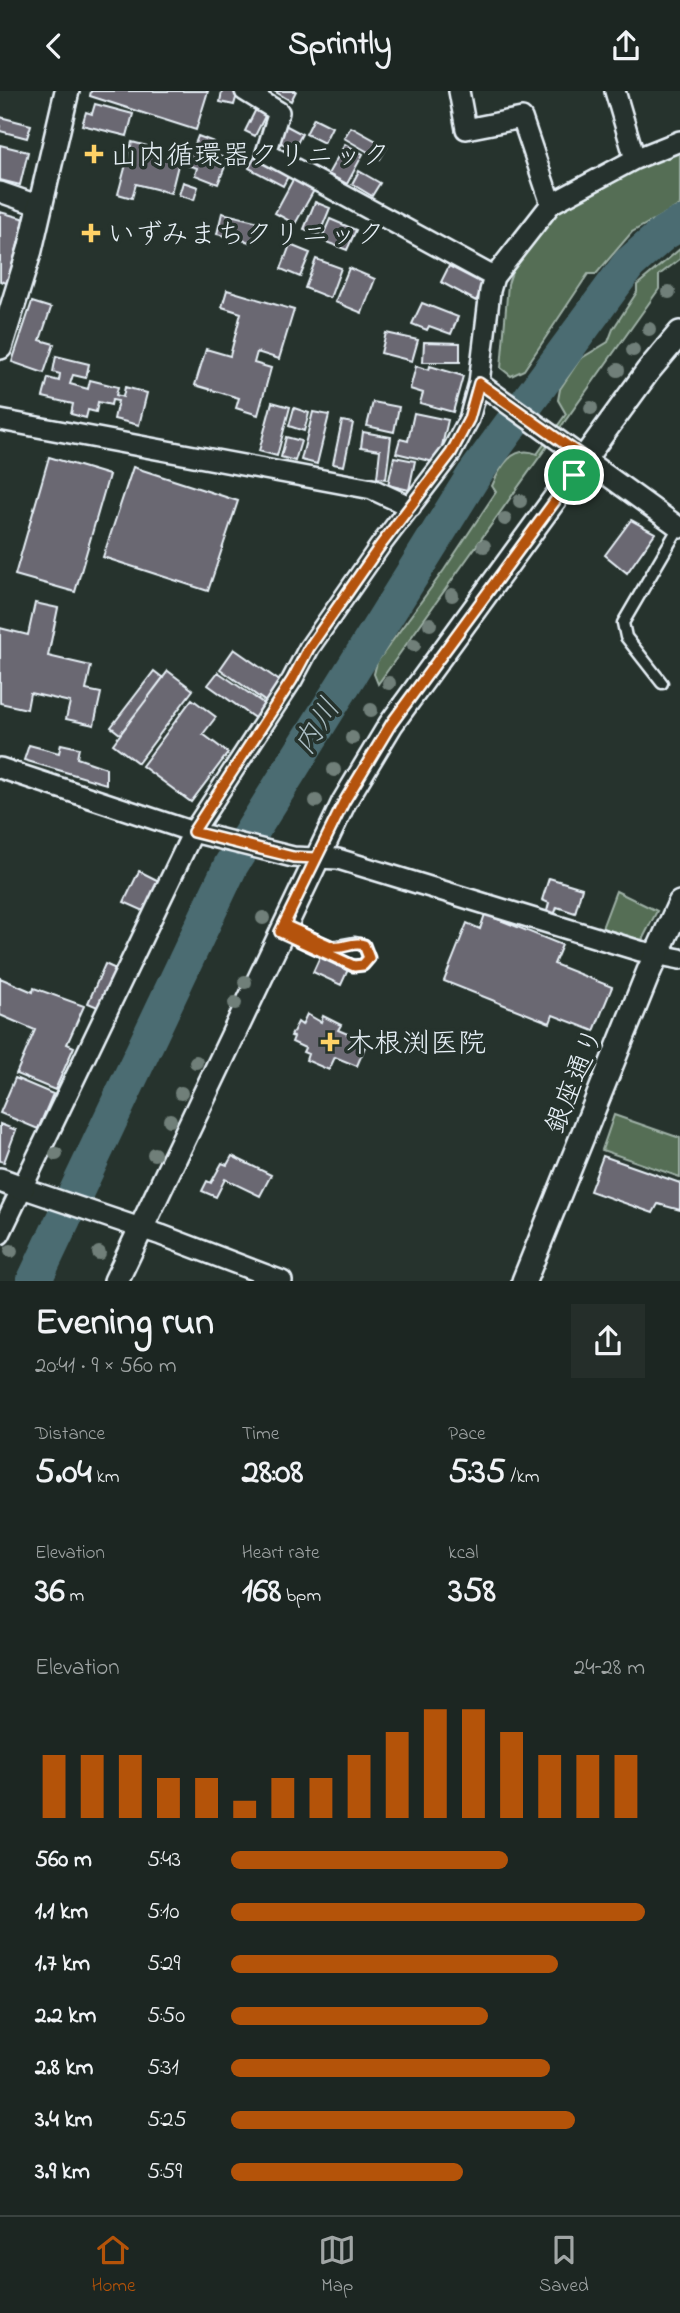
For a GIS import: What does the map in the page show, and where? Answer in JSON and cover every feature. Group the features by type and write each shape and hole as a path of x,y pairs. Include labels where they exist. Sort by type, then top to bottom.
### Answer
{"street":[{"path":"0,348 30,250 67,91"},
{"path":"245,91 279,112 266,153 494,277"},
{"path":"459,91 466,129 522,118 551,204"},
{"path":"615,91 635,159"},
{"path":"0,1234 28,1190 198,833 309,648 380,546 451,453 487,389 494,277 551,204 635,159 680,141"},
{"path":"0,192 40,206"},
{"path":"116,1280 131,1225 282,929 304,857 344,802 391,724 648,371 680,333"},
{"path":"487,389 679,528"},
{"path":"0,420 372,489 411,507"},
{"path":"0,768 198,833 304,857 338,859 680,959"},
{"name":"銀座通り","path":"524,1280 680,903"},
{"path":"0,1180 282,1280"}],"lane":[{"path":"662,683 626,637 623,623 679,528"},
{"path":"282,929 333,947 342,948 355,943 364,945 369,958 363,965 354,966 282,929"}],"green space":[{"path":"680,146 680,205 632,232 596,274 588,274 524,370 511,376 501,368 508,284 519,251 547,220 580,193"},
{"path":"680,249 680,259 659,275 659,289 378,684 374,674 377,662 444,570 496,492 492,486 503,465 521,452 537,454 566,414 558,400 560,389 580,359 608,342 613,329 637,292 637,285"},
{"path":"616,891 657,911 642,940 602,928"},
{"path":"614,1115 680,1138 680,1177 602,1150"}],"building":[{"path":"91,91 208,91 196,130 90,96"},
{"path":"222,91 238,91 234,105 220,102"},
{"path":"274,91 296,91 291,101"},
{"path":"95,104 133,114 127,136 82,125 86,112 92,114"},
{"path":"256,109 266,114 255,136 245,131"},
{"path":"0,117 31,125 27,138 0,131"},
{"path":"314,118 332,127 324,143 306,134"},
{"path":"285,125 302,134 294,149 277,141"},
{"path":"351,127 387,147 380,159 344,138"},
{"path":"198,136 214,142 210,153 228,159 218,184 195,175 197,168 187,165"},
{"path":"132,142 147,146 145,152 179,161 171,193 136,184 132,198 118,194"},
{"path":"345,144 363,154 347,184 328,174"},
{"path":"0,145 28,152 20,185 0,180"},
{"path":"257,153 291,171 283,186 249,168"},
{"path":"359,171 380,183 372,196 352,184"},
{"path":"296,174 317,185 295,224 275,213"},
{"path":"183,182 198,187 194,200 179,195"},
{"path":"315,202 330,208 319,235 304,229"},
{"path":"0,212 25,219 7,283 0,281"},
{"path":"222,213 259,222 254,243 217,234"},
{"path":"330,219 356,230 347,250 321,240"},
{"path":"290,245 310,253 300,277 281,269"},
{"path":"316,259 341,268 330,298 305,288"},
{"path":"449,266 484,284 476,301 441,282"},
{"path":"349,268 375,279 362,313 335,302"},
{"path":"227,290 294,310 279,359 257,352 254,363 271,368 258,415 236,408 239,398 195,385 206,349 230,356 241,313 222,307"},
{"path":"32,302 51,308 40,340 54,344 44,373 12,362"},
{"path":"422,303 458,317 451,334 429,326 427,330 412,324"},
{"path":"386,333 418,340 412,361 381,353"},
{"path":"424,342 460,343 460,362 423,362"},
{"path":"56,356 89,364 86,378 73,375 70,384 88,389 90,380 118,387 116,395 123,397 125,387 147,393 139,425 114,419 118,401 112,400 111,405 98,402 96,412 88,410 86,418 71,414 73,404 43,397 48,378 59,381 60,374 53,372"},
{"path":"416,366 429,370 430,366 463,376 453,412 420,403 423,393 410,389"},
{"path":"272,402 290,407 277,456 259,451"},
{"path":"373,402 399,407 394,432 367,426"},
{"path":"294,408 309,413 304,431 289,426"},
{"path":"313,412 329,415 317,464 301,460"},
{"path":"414,413 448,420 438,463 396,453 400,439 408,441"},
{"path":"342,421 353,423 344,466 333,464"},
{"path":"363,432 391,437 386,479 377,478 380,450 361,447"},
{"path":"286,437 301,441 295,461 281,457"},
{"path":"49,457 109,475 75,592 15,575"},
{"path":"394,457 415,461 409,490 388,485"},
{"path":"133,467 238,501 208,591 103,557"},
{"path":"631,520 655,533 627,573 605,555"},
{"path":"35,603 58,608 48,656 91,666 86,690 101,693 94,725 66,719 70,702 30,693 27,709 0,703 0,628 28,635"},
{"path":"234,649 281,682 266,702 220,669"},
{"path":"154,671 163,678 120,734 111,727"},
{"path":"168,671 193,690 138,763 113,744"},
{"path":"218,672 266,705 256,719 208,685"},
{"path":"192,699 216,717 203,734 228,753 191,802 142,766"},
{"path":"61,744 79,748 77,758 106,768 106,784 24,760 29,745 59,753"},
{"path":"139,871 159,881 144,911 124,902"},
{"path":"549,878 582,888 575,913 557,907 555,913 547,911 549,903 542,900"},
{"path":"485,914 562,945 554,964 612,987 594,1031 553,1015 550,1023 444,981 467,923 480,929"},
{"path":"323,950 351,963 341,985 313,972"},
{"path":"105,964 116,969 100,1008 88,1003"},
{"path":"0,978 33,992 34,988 84,1006 67,1044 74,1047 55,1090 16,1074 35,1030 0,1015"},
{"name":"木根渕医院","path":"307,1014 321,1022 323,1016 341,1025 338,1030 367,1042 357,1066 335,1057 329,1070 306,1060 308,1054 303,1052 305,1048 292,1042 294,1037 291,1036 298,1022 302,1025"},
{"path":"15,1078 53,1094 38,1129 0,1113"},
{"path":"0,1124 16,1130 4,1162 0,1161"},
{"path":"232,1156 271,1175 260,1196 225,1179 216,1197 202,1191 207,1181 211,1183 222,1163 227,1165"},
{"path":"603,1156 680,1183 680,1210 658,1204 653,1213 590,1191"}],"waterway":[{"name":"内川","path":"34,1281 231,865 474,475 629,264 664,233 680,224"}],"place":[{"name":"山内循環器クリニック","path":"94,154"},
{"name":"いずみまちクリニック","path":"91,233"},
{"name":"木根渕医院","path":"330,1042"}],"route":[{"path":"574,475 391,724 344,802 316,858 280,932 354,966 363,965 369,958 364,945 355,943 337,948 284,925 316,858 293,857 193,832 292,680 309,648 380,546 451,453 469,419 479,383 586,459 574,475"}]}
